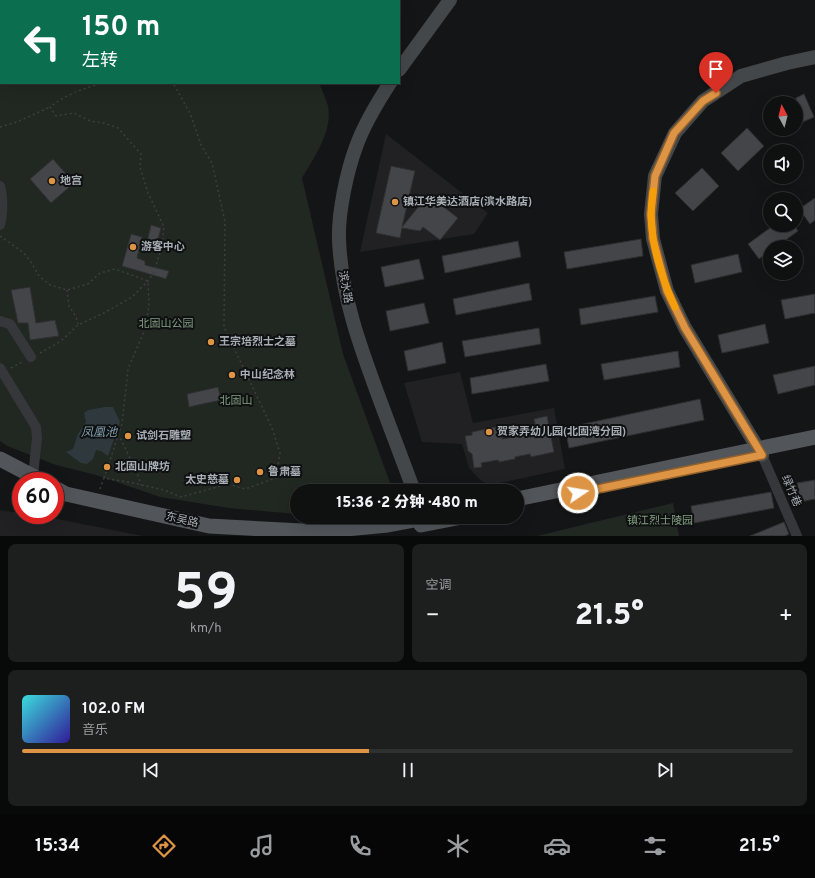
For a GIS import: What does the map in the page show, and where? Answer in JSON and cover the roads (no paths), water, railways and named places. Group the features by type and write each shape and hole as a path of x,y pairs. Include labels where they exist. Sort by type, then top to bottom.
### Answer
{"main road":[{"path":"524,504 761,452 815,437"},
{"path":"524,498 761,452 815,444"},
{"path":"0,459 21,472"},
{"path":"0,469 12,473"},
{"name":"东吴路","path":"64,493 209,526 330,533 399,524"},
{"name":"东吴路","path":"64,500 206,533 262,536"},
{"name":"东吴路","path":"347,536 388,532 411,524"}],"street":[{"path":"400,69 450,0"},
{"path":"761,452 685,328 667,291 653,239 651,214 655,176 674,133 703,101 741,76 787,63 815,58"},
{"name":"滨水路","path":"389,84 370,115 355,147 342,196 339,237 341,273 350,313 363,354 411,484"},
{"path":"0,186 2,192 0,225"},
{"path":"0,321 10,324 31,357"},
{"path":"1,370 36,427 37,438 34,472"},
{"name":"绿竹巷","path":"761,452 797,536"}],"water":[{"name":"凤凰池","path":"113,407 120,422 108,456 101,451 96,450 93,459 87,464 81,463 66,452 73,449 78,434 86,422 84,413 88,410"}],"place":[{"name":"地宫","path":"52,181"},
{"name":"镇江华美达酒店(滨水路店)","path":"395,202"},
{"name":"游客中心","path":"133,247"},
{"name":"王宗培烈士之墓","path":"211,342"},
{"name":"中山纪念林","path":"232,375"},
{"name":"贺家弄幼儿园(北固湾分园)","path":"489,432"},
{"name":"试剑石雕塑","path":"128,436"},
{"name":"北固山牌坊","path":"107,467"},
{"name":"鲁肃墓","path":"260,472"},
{"name":"太史慈墓","path":"237,480"}],"park label":[{"name":"北固山公园","path":"166,324"},
{"name":"北固山","path":"236,401"},
{"name":"镇江烈士陵园","path":"660,521"}]}
